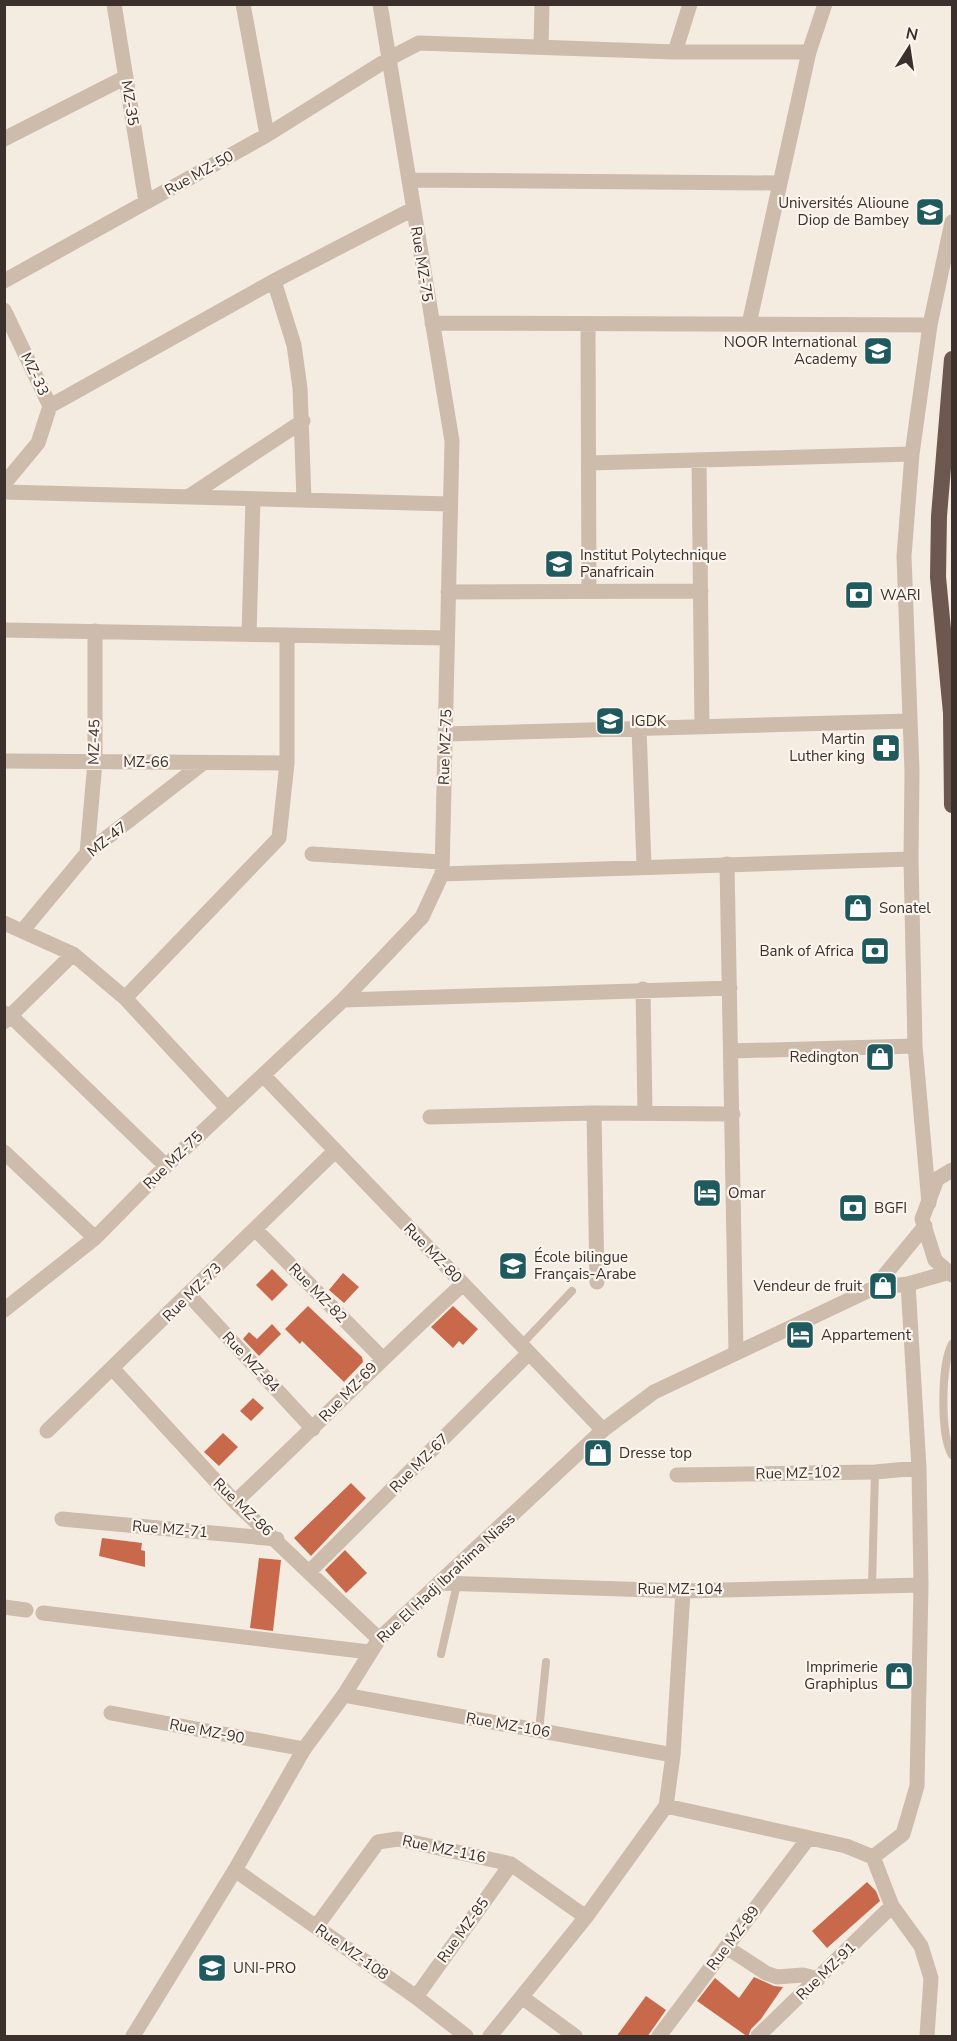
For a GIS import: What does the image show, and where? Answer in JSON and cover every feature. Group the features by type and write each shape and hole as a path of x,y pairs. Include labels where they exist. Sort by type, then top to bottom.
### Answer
{"highway":[{"path":"952,359 939,516 938,577 948,667 952,805"},
{"path":"948,667 952,634"}],"street":[{"name":"MZ-35","path":"114,4 146,202"},
{"path":"243,4 267,135"},
{"name":"Rue MZ-75","path":"4,1310 95,1238 166,1166 343,1000 423,916 442,868 452,441 380,4"},
{"path":"541,47 542,4"},
{"path":"675,52 690,4"},
{"path":"749,324 778,183 809,52 825,4"},
{"name":"Rue MZ-50","path":"4,281 267,135 390,58 419,43 675,52 809,52"},
{"path":"4,139 126,77"},
{"path":"409,180 778,183"},
{"path":"4,484 38,443 50,406 274,281 413,209"},
{"path":"928,1203 915,1046 911,859 912,771 904,556 912,454 930,325 952,222"},
{"path":"274,281 294,345 303,421 304,500"},
{"name":"MZ-33","path":"4,310 50,406"},
{"path":"432,323 930,325"},
{"path":"588,324 589,591"},
{"path":"188,497 303,421"},
{"path":"588,463 912,454"},
{"path":"699,460 702,726"},
{"path":"4,492 450,504"},
{"path":"249,634 253,499"},
{"path":"448,592 701,591"},
{"path":"4,630 447,638"},
{"name":"MZ-45","path":"87,853 95,762 95,631"},
{"path":"125,998 279,838 287,763 287,635"},
{"path":"445,734 909,721"},
{"path":"639,728 644,866"},
{"name":"MZ-66","path":"4,761 287,763"},
{"name":"MZ-47","path":"23,930 87,853 204,762"},
{"path":"312,855 442,868 644,866 911,859"},
{"path":"727,864 736,1352"},
{"path":"4,923 73,954 125,998 227,1108"},
{"path":"73,954 6,1017 166,1166"},
{"path":"343,1000 730,988"},
{"path":"643,989 645,1113"},
{"path":"731,1051 915,1046"},
{"name":"Rue MZ-80","path":"263,1075 603,1430"},
{"path":"430,1116 594,1113 733,1114"},
{"path":"594,1113 597,1282"},
{"name":"Rue MZ-73","path":"47,1431 189,1295 335,1150"},
{"path":"4,1152 95,1238"},
{"path":"951,1274 935,1260 922,1219 938,1179 952,1170"},
{"name":"Rue El Hadj Ibrahima Niass","path":"874,1288 925,1226"},
{"name":"Rue MZ-82","path":"255,1229 382,1358"},
{"name":"Rue El Hadj Ibrahima Niass","path":"133,2037 235,1870 304,1749 344,1695 379,1639 603,1430 654,1392 874,1288 908,1284 951,1274"},
{"name":"Rue MZ-69","path":"235,1502 313,1429 382,1358 463,1284"},
{"path":"873,1857 903,1834 917,1786 921,1585 919,1468 908,1284"},
{"name":"Rue MZ-84","path":"189,1295 313,1429"},
{"name":"Rue MZ-67","path":"309,1572 525,1349"},
{"name":"Rue MZ-86","path":"113,1369 235,1502 277,1539 379,1639"},
{"name":"Rue MZ-102","path":"677,1475 875,1472 919,1468"},
{"name":"Rue MZ-71","path":"62,1519 277,1539"},
{"name":"Rue MZ-104","path":"439,1583 683,1591 921,1585"},
{"path":"490,2037 586,1917 666,1806 673,1755 683,1591"},
{"path":"4,1607 26,1610"},
{"path":"43,1613 369,1652"},
{"name":"Rue MZ-106","path":"344,1695 673,1755"},
{"name":"Rue MZ-90","path":"111,1713 304,1749"},
{"path":"666,1806 807,1840 853,1848 873,1857 892,1906 921,1946 931,1978 927,2037"},
{"name":"Rue MZ-116","path":"316,1927 378,1842 398,1839 511,1864"},
{"name":"Rue MZ-89","path":"659,2037 807,1840"},
{"path":"511,1864 586,1917"},
{"name":"Rue MZ-85","path":"416,1997 511,1864"},
{"name":"Rue MZ-108","path":"235,1870 416,1997 466,2037"},
{"name":"Rue MZ-91","path":"758,2037 892,1906"},
{"path":"726,1947 766,1973 777,1977 803,1975 818,1979"},
{"path":"523,1998 575,2037"}],"lane":[{"path":"525,1349 572,1291"},
{"path":"952,1344 947,1354 944,1370 946,1442 952,1455"},
{"path":"872,1586 875,1472"},
{"path":"441,1654 457,1584"},
{"path":"539,1731 546,1662"}],"building":[{"path":"272,1269 288,1285 272,1301 256,1285"},
{"path":"343,1273 359,1287 344,1303 329,1290"},
{"path":"308,1306 362,1357 363,1362 344,1382 302,1341 300,1344 285,1329"},
{"path":"453,1306 478,1329 463,1345 459,1341 453,1348 431,1327"},
{"path":"272,1324 281,1334 259,1356 243,1339 249,1332 257,1339"},
{"path":"253,1398 264,1408 251,1421 240,1411"},
{"path":"223,1433 238,1447 219,1466 204,1452"},
{"path":"351,1483 366,1498 311,1556 294,1538"},
{"path":"102,1538 142,1543 141,1550 145,1551 145,1567 99,1556"},
{"path":"345,1550 367,1573 346,1593 325,1570"},
{"path":"259,1558 281,1560 273,1631 250,1628"},
{"path":"867,1882 876,1891 880,1901 827,1948 812,1931"},
{"path":"754,1977 774,1986 783,1987 761,2019 751,2029 748,2037 697,2001 715,1978 739,1998"},
{"path":"646,1996 666,2010 647,2037 616,2037"}],"place":[{"name":"Universités Alioune Diop de Bambey","path":"930,212"},
{"name":"NOOR International Academy","path":"878,351"},
{"name":"Institut Polytechnique Panafricain","path":"559,564"},
{"name":"WARI","path":"859,595"},
{"name":"IGDK","path":"610,721"},
{"name":"Martin Luther king","path":"886,748"},
{"name":"Sonatel","path":"858,908"},
{"name":"Bank of Africa","path":"875,951"},
{"name":"Redington","path":"880,1057"},
{"name":"Omar","path":"707,1193"},
{"name":"BGFI","path":"853,1208"},
{"name":"École bilingue Français-Arabe","path":"513,1266"},
{"name":"Vendeur de fruit","path":"883,1286"},
{"name":"Appartement","path":"800,1335"},
{"name":"Dresse top","path":"598,1453"},
{"name":"Imprimerie Graphiplus","path":"899,1676"},
{"name":"UNI-PRO","path":"212,1968"}]}
